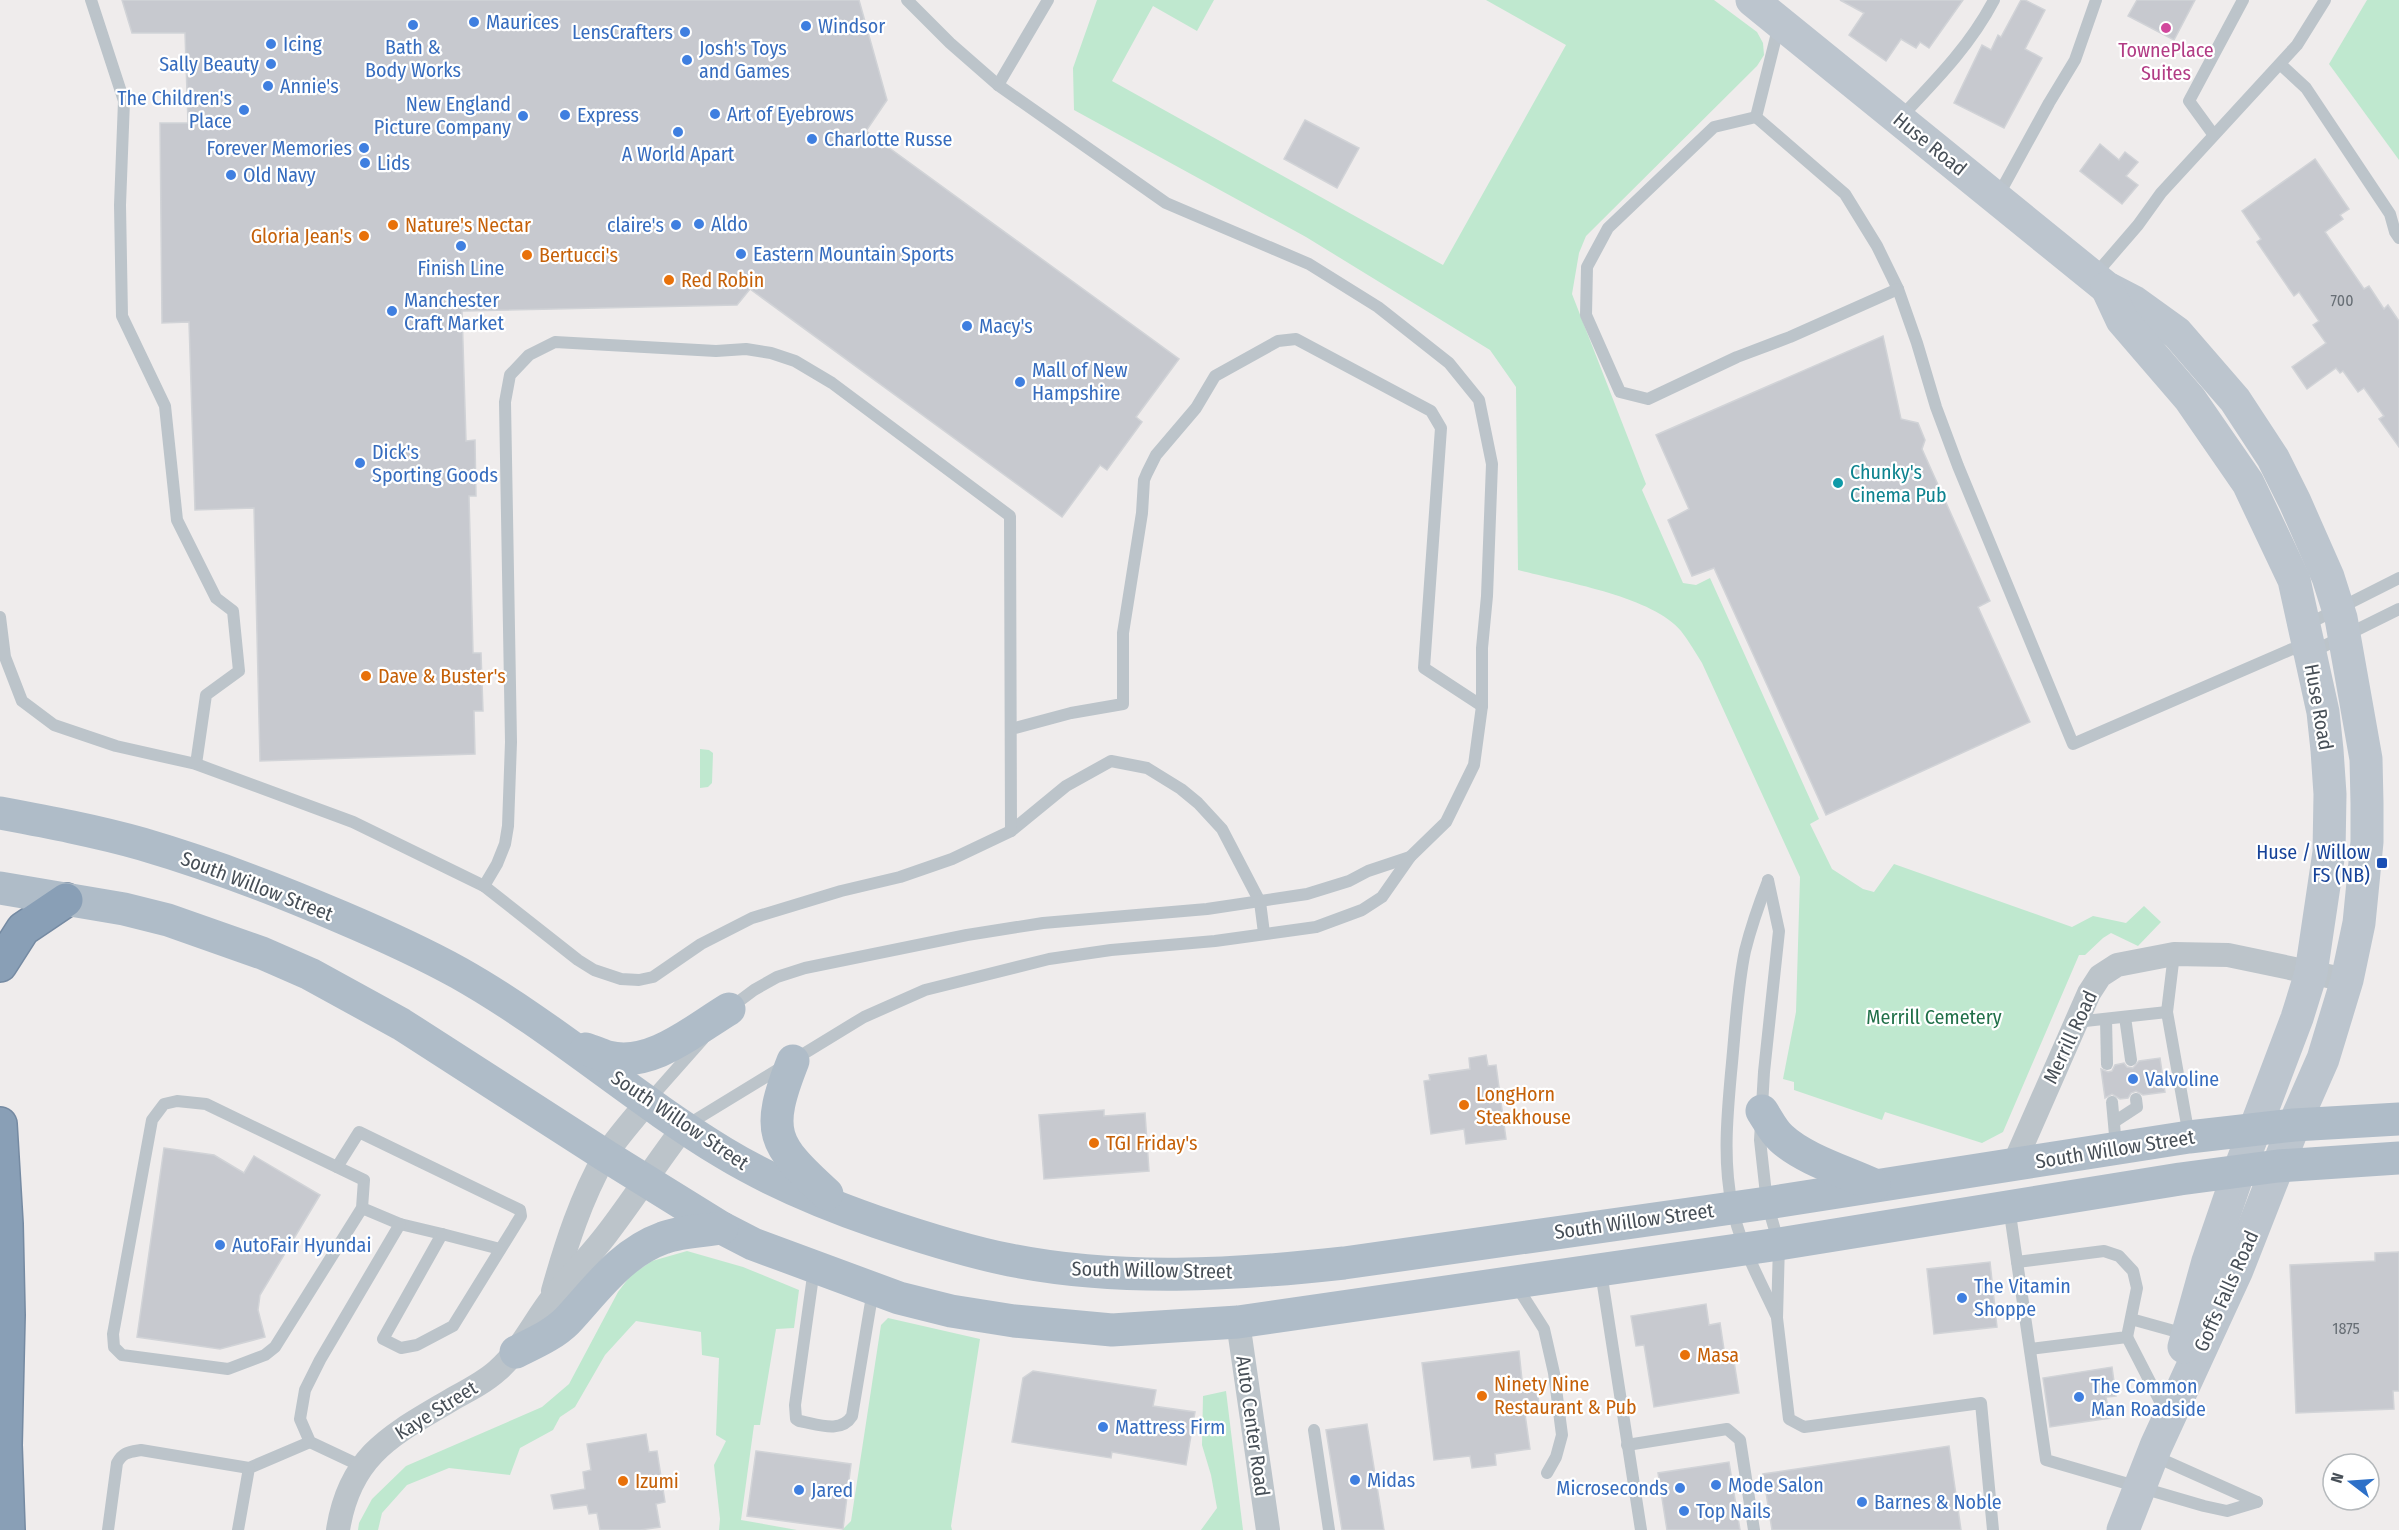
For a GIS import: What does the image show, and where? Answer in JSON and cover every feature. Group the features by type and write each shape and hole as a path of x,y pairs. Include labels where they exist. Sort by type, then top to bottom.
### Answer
{"highway":[{"path":"0,965 23,929 66,900"},
{"path":"0,1124 8,1304 4,1445"},
{"path":"0,1406 8,1530"}],"main road":[{"name":"South Willow Street","path":"0,813 140,844 203,863 277,890 398,943 456,972 568,1042 684,1127 727,1155 774,1180 847,1212 963,1250 1056,1268 1106,1272 1194,1274 1290,1269 1767,1203 1874,1185 2013,1166 2115,1136 2189,1137 2294,1125 2399,1119"},
{"name":"South Willow Street","path":"0,888 124,909 168,920 262,953 310,974 416,1034 644,1180 722,1228 753,1244 873,1290 951,1311 1059,1326 1112,1330 1238,1322 1779,1244 2239,1171 2278,1166 2399,1158"},
{"path":"568,1042 610,1057 639,1056 663,1049 729,1009"},
{"path":"793,1061 777,1109 776,1125 780,1139 797,1167 847,1212"},
{"path":"1762,1111 1780,1138 1804,1154 1874,1185"},
{"path":"516,1352 546,1337 566,1322 603,1280 631,1256 650,1244 665,1237 722,1228"}],"street":[{"name":"Huse Road","path":"1752,0 2100,282 2149,312 2177,333 2206,365 2256,428 2295,502 2328,577 2341,623 2366,759 2367,813 2364,881 2359,923 2346,980 2323,1059 2294,1125"},
{"name":"Huse Road","path":"2100,282 2122,320 2190,399 2248,483 2294,580 2302,642 2323,712 2330,794 2329,852 2310,973 2297,1018 2239,1171"},
{"name":"Merrill Road","path":"2013,1166 2089,993 2100,976 2118,964 2174,954 2228,955 2346,980"},
{"name":"Kaye Street","path":"551,1299 564,1251 581,1207 606,1156 648,1101"},
{"name":"Goffs Falls Road","path":"2152,1455 2237,1270 2294,1125"},
{"name":"Kaye Street","path":"338,1530 345,1497 361,1466 377,1449 415,1421 479,1384 498,1370 516,1352 551,1299 606,1235 684,1127"},
{"name":"Goffs Falls Road","path":"2123,1530 2152,1455 2208,1262 2239,1171"},
{"name":"Auto Center Road","path":"1238,1322 1268,1530"}],"lane":[{"path":"91,0 123,101 120,205 122,316 165,406 177,520 216,598 233,611 239,671 206,695 196,764"},
{"path":"684,1127 864,1017 925,990 1059,957 1215,941 1316,927 1362,910 1382,897 1410,857 1446,822 1474,765 1482,706 1482,648 1487,596 1492,464 1479,400 1449,363 1378,307 1310,264 1166,203 998,85 950,43 907,0"},
{"path":"998,85 1048,0"},
{"path":"1899,119 1948,67 1979,28 1994,0"},
{"path":"1997,198 2075,60 2096,0"},
{"path":"2213,134 2189,101 2243,0"},
{"path":"2100,282 2161,192 2297,45 2325,0"},
{"path":"1756,117 1779,23"},
{"path":"2280,64 2306,88 2390,214 2399,238"},
{"path":"1756,117 1845,194 1877,246 1898,289 1936,407 1958,466 2073,744 2341,623 2399,578"},
{"path":"1756,117 1714,127 1608,228 1587,267 1586,315 1620,393 1648,399 1737,357 1790,337 1898,289"},
{"path":"1011,729 1071,713 1123,704 1123,633 1142,513 1144,480 1147,473 1156,455 1196,408 1215,376 1278,341 1296,339 1431,411 1441,428 1424,668 1482,706"},
{"path":"484,886 497,864 505,844 508,826 511,742 506,402 510,375 529,355 555,342 716,351 746,349 771,353 795,361 832,382 1010,516 1011,831"},
{"path":"2302,642 2341,623 2399,609"},
{"path":"0,617 5,657 22,701 54,725 116,746 196,764 353,822 484,886 578,960 612,976 639,980 653,977 700,944 752,918 841,891 900,877 952,859 1011,831 1066,786 1112,760 1147,768 1190,796 1222,829 1260,902 1264,933"},
{"path":"648,1101 729,1009 761,985 805,968 956,938 1043,924 1207,909 1307,894 1410,857"},
{"path":"1777,1317 1745,1248 1732,1207 1728,1178 1727,1126 1733,1049 1745,953 1754,918 1768,880 1779,930 1760,1140 1767,1203 1779,1244 1777,1317 1789,1419 1804,1427 1981,1402 1993,1530"},
{"path":"2174,954 2167,1012 2189,1137"},
{"path":"2075,1022 2167,1012"},
{"path":"2125,1017 2131,1060"},
{"path":"2106,1019 2107,1064"},
{"path":"2115,1136 2137,1107 2136,1099"},
{"path":"177,1101 206,1104 364,1180 363,1208 275,1347 264,1355 228,1369 122,1355 114,1347 114,1334 152,1120 165,1104 177,1101"},
{"path":"2112,1102 2115,1136"},
{"path":"337,1167 359,1132 520,1210 520,1216 453,1326 417,1345 401,1348 383,1339 442,1234"},
{"path":"2009,1207 2046,1460 2227,1511 2257,1502 2152,1455"},
{"path":"363,1208 400,1224 500,1249"},
{"path":"361,1466 310,1442 300,1419 305,1390 320,1360 400,1224"},
{"path":"2017,1262 2104,1251 2119,1256 2133,1271 2137,1288 2127,1337 2165,1411"},
{"path":"814,1268 795,1405 796,1419 799,1421 838,1427 845,1425 852,1416 873,1290"},
{"path":"1601,1268 1641,1530"},
{"path":"1514,1282 1544,1329 1554,1373 1562,1435 1556,1457 1547,1473"},
{"path":"2131,1319 2187,1334"},
{"path":"2030,1349 2127,1337"},
{"path":"1628,1445 1727,1429 1740,1440 1754,1530"},
{"path":"1314,1430 1329,1530"},
{"path":"108,1530 117,1463 126,1452 141,1450 249,1468 310,1442"},
{"path":"238,1530 249,1468"}],"green space":[{"name":"Merrill Cemetery","path":"1097,0 1214,0 1197,31 1153,6 1112,81 1443,265 1566,45 1486,0 1714,0 1757,32 1763,43 1764,55 1757,66 1586,236 1579,253 1572,294 1646,484 1642,490 1683,583 1696,585 1710,578 1819,819 1810,824 1832,869 1863,889 1874,892 1894,864 2072,927 2093,916 2126,923 2144,906 2161,922 2138,946 2111,933 2085,955 2079,955 2003,1132 1982,1143 1885,1112 1882,1120 1794,1090 1794,1082 1783,1079 1796,1012 1800,877 1702,663 1692,647 1681,631 1649,608 1581,585 1518,570 1516,387 1490,350 1306,237 1074,110 1073,68"},
{"path":"2367,0 2399,0 2399,160 2329,64"},
{"path":"700,749 713,753 712,783 708,787 700,788"},
{"path":"687,1251 743,1267 799,1290 794,1328 776,1329 760,1425 754,1425 741,1520 797,1530 719,1530 720,1519 714,1465 726,1441 716,1435 719,1358 702,1355 701,1332 636,1321 605,1355 575,1407 560,1417 553,1430 520,1448 510,1475 449,1468 407,1485 382,1513 378,1530 358,1530 359,1523 372,1499 406,1466 542,1407 569,1384 618,1292 631,1275 652,1261"},
{"path":"888,1318 980,1339 952,1530 842,1530 851,1521 881,1325"},
{"path":"1226,1391 1243,1530 1201,1530 1217,1508 1211,1475 1202,1445 1203,1396"}],"building":[{"name":"Mall of New Hampshire","path":"122,0 859,0 887,100 866,131 1179,359 1136,417 1142,422 1107,470 1100,465 1062,517 750,289 737,305 462,311 466,441 475,440 476,496 469,496 473,653 481,653 483,711 474,711 475,754 260,761 254,508 195,510 189,322 162,323 160,123 188,123 185,33 132,33"},
{"path":"1840,0 1963,0 1929,48 1920,42 1916,48 1901,39 1886,61 1849,35 1864,13"},
{"path":"2021,0 2045,10 2025,49 2042,58 2004,128 1954,103 1982,45 1991,50 1998,35 2001,37"},
{"name":"TownePlace Suites","path":"2137,0 2195,0 2174,40 2128,16"},
{"path":"1305,120 1359,148 1337,188 1284,159"},
{"path":"2100,144 2119,160 2125,152 2138,162 2126,176 2138,185 2122,204 2080,171"},
{"path":"2315,159 2349,209 2340,215 2343,219 2325,232 2364,289 2369,286 2384,309 2388,305 2399,321 2399,447 2379,419 2384,416 2364,388 2358,392 2343,371 2340,373 2336,368 2307,389 2292,367 2326,343 2313,325 2319,321 2299,292 2294,296 2257,242 2261,239 2242,211"},
{"path":"1883,336 1901,419 1918,423 1925,440 1922,449 1990,601 1978,607 2030,722 1826,815 1714,568 1692,576 1668,520 1689,509 1656,435"},
{"name":"LongHorn Steakhouse","path":"1486,1055 1488,1066 1496,1065 1506,1139 1466,1144 1464,1129 1431,1134 1424,1081 1430,1080 1429,1075 1470,1069 1469,1058"},
{"name":"Valvoline","path":"2160,1058 2165,1092 2143,1095 2136,1091 2128,1098 2120,1099 2112,1094 2105,1098 2101,1069 2112,1071 2115,1065 2124,1063 2127,1067 2133,1068 2139,1061"},
{"name":"TGI Friday's","path":"1104,1110 1104,1116 1145,1113 1149,1171 1044,1179 1039,1115"},
{"name":"AutoFair Hyundai","path":"164,1148 214,1155 244,1173 254,1156 320,1195 260,1295 258,1310 265,1337 220,1349 137,1337"},
{"path":"2399,1252 2399,1391 2393,1391 2394,1409 2296,1413 2290,1265 2375,1261 2375,1253"},
{"name":"The Vitamin Shoppe","path":"1990,1262 1997,1327 1934,1334 1927,1269"},
{"name":"Masa","path":"1706,1304 1709,1325 1720,1323 1725,1356 1733,1355 1739,1393 1654,1407 1644,1345 1636,1346 1631,1316"},
{"name":"Ninety Nine Restaurant & Pub","path":"1519,1351 1522,1380 1536,1378 1540,1413 1525,1414 1530,1449 1495,1454 1496,1465 1472,1468 1470,1456 1434,1460 1422,1363"},
{"name":"The Common Man Roadside","path":"2112,1367 2116,1396 2106,1397 2110,1418 2050,1427 2043,1378"},
{"name":"Mattress Firm","path":"1033,1371 1156,1390 1153,1406 1195,1412 1186,1465 1112,1452 1111,1458 1012,1442 1023,1378"},
{"name":"Midas","path":"1367,1424 1384,1530 1342,1530 1326,1430"},
{"name":"Izumi","path":"646,1434 649,1452 657,1451 665,1502 656,1504 660,1527 640,1530 600,1530 597,1513 589,1514 587,1505 554,1509 551,1495 585,1489 583,1472 591,1470 587,1444"},
{"name":"Barnes & Noble","path":"1949,1446 1961,1530 1772,1530 1763,1474"},
{"name":"Jared","path":"756,1451 851,1464 843,1529 747,1516"},
{"path":"1729,1462 1740,1530 1667,1530 1658,1473"}],"place":[{"name":"Maurices","path":"474,22"},
{"name":"Bath & Body Works","path":"413,25"},
{"name":"Windsor","path":"806,26"},
{"name":"TownePlace Suites","path":"2166,28"},
{"name":"LensCrafters","path":"685,32"},
{"name":"Icing","path":"271,44"},
{"name":"Josh's Toys and Games","path":"687,60"},
{"name":"Sally Beauty","path":"271,64"},
{"name":"Annie's","path":"268,86"},
{"name":"The Children's Place","path":"244,110"},
{"name":"Art of Eyebrows","path":"715,114"},
{"name":"Express","path":"565,115"},
{"name":"New England Picture Company","path":"523,116"},
{"name":"A World Apart","path":"678,132"},
{"name":"Charlotte Russe","path":"812,139"},
{"name":"Forever Memories","path":"364,148"},
{"name":"Lids","path":"365,163"},
{"name":"Old Navy","path":"231,175"},
{"name":"Aldo","path":"699,224"},
{"name":"Nature's Nectar","path":"393,225"},
{"name":"claire's","path":"676,225"},
{"name":"Gloria Jean's","path":"364,236"},
{"name":"Finish Line","path":"461,246"},
{"name":"Eastern Mountain Sports","path":"741,254"},
{"name":"Bertucci's","path":"527,255"},
{"name":"Red Robin","path":"669,280"},
{"name":"Manchester Craft Market","path":"392,311"},
{"name":"Macy's","path":"967,326"},
{"name":"Mall of New Hampshire","path":"1020,382"},
{"name":"Dick's Sporting Goods","path":"360,463"},
{"name":"Chunky's Cinema Pub","path":"1838,483"},
{"name":"Dave & Buster's","path":"366,676"},
{"name":"Huse / Willow FS (NB)","path":"2382,863"},
{"name":"Valvoline","path":"2133,1079"},
{"name":"LongHorn Steakhouse","path":"1464,1105"},
{"name":"TGI Friday's","path":"1094,1143"},
{"name":"AutoFair Hyundai","path":"220,1245"},
{"name":"The Vitamin Shoppe","path":"1962,1298"},
{"name":"Masa","path":"1685,1355"},
{"name":"Ninety Nine Restaurant & Pub","path":"1482,1396"},
{"name":"The Common Man Roadside","path":"2079,1397"},
{"name":"Mattress Firm","path":"1103,1427"},
{"name":"Midas","path":"1355,1480"},
{"name":"Izumi","path":"623,1481"},
{"name":"Mode Salon","path":"1716,1485"},
{"name":"Microseconds","path":"1680,1488"},
{"name":"Jared","path":"799,1490"},
{"name":"Barnes & Noble","path":"1862,1502"},
{"name":"Top Nails","path":"1684,1511"}]}
